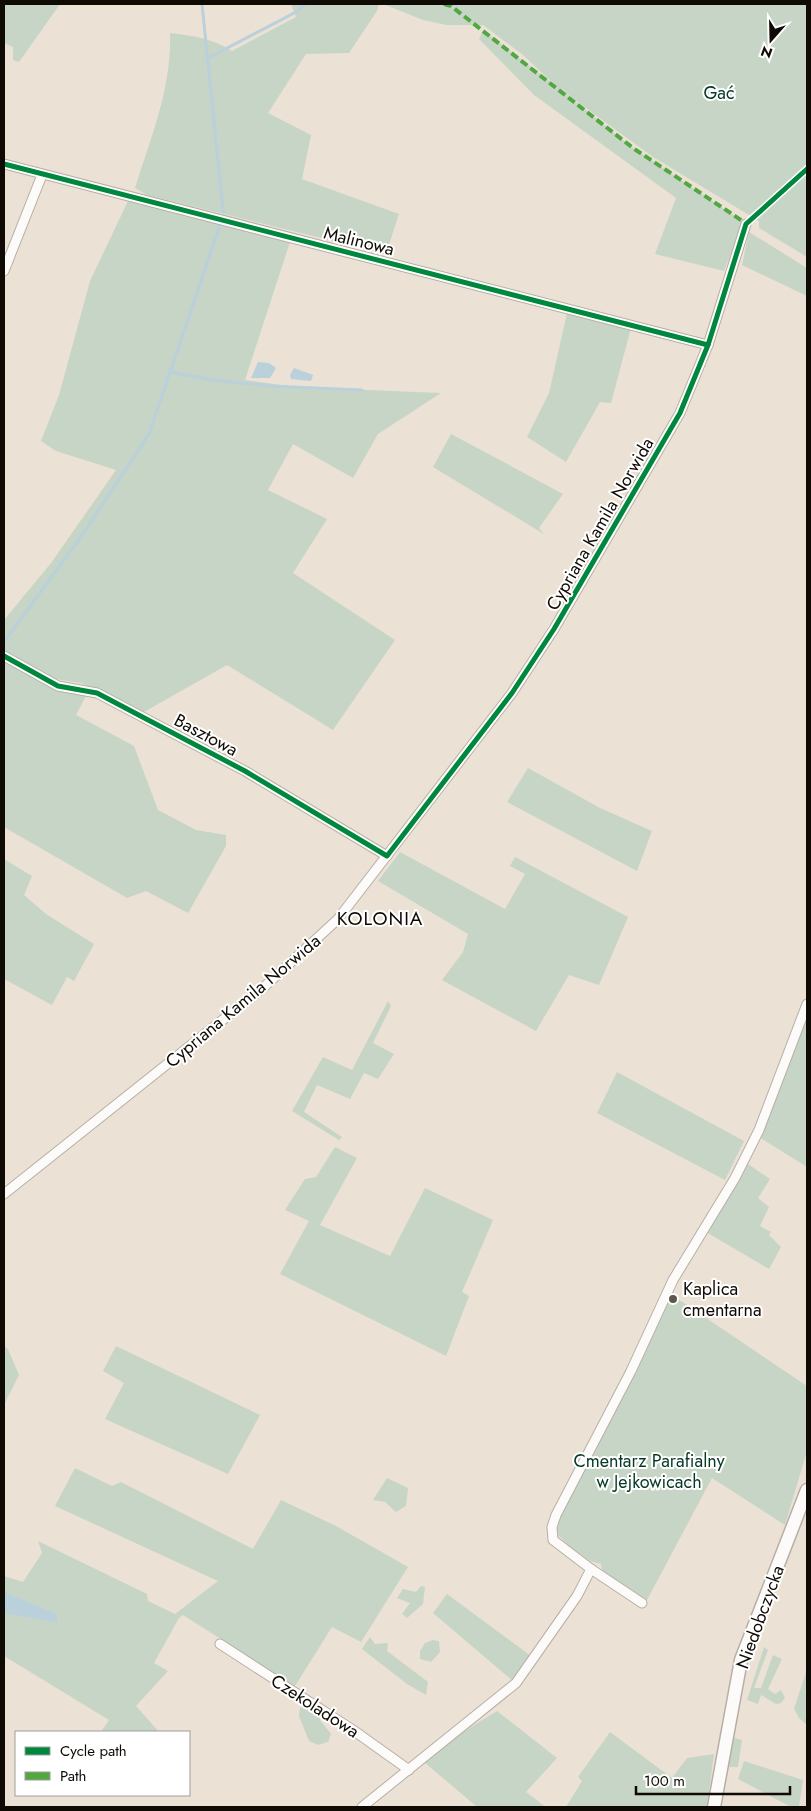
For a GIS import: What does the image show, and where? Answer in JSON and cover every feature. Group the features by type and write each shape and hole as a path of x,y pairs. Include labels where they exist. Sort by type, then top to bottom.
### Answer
{"street":[{"name":"Malinowa","path":"4,164 42,176 708,345"},
{"path":"4,271 42,176"},
{"name":"Cypriana Kamila Norwida","path":"4,1194 284,971 338,919 512,693 554,629 680,413 708,345 746,224"},
{"name":"Basztowa","path":"4,656 58,686 97,693 245,771 387,856"},
{"path":"642,1603 591,1570 553,1540 552,1527 556,1515 631,1371 672,1280 735,1178 759,1130 807,1004"},
{"name":"Niedobczycka","path":"714,1807 741,1660 807,1490"},
{"path":"362,1807 516,1683 577,1596 591,1570"},
{"name":"Czekoladowa","path":"220,1644 353,1730 409,1770"}],"green space":[{"path":"4,4 60,4 19,62 13,60 13,47 4,43"},
{"path":"291,4 379,4 377,11 349,53 306,54 268,113 311,135 302,179 399,214 386,254 147,195 135,188 154,131 164,92 168,73 170,33 210,40 232,51 296,17"},
{"name":"Gać","path":"383,4 807,4 807,257 759,228 759,221 653,157 560,89 629,145 744,222 724,271 655,254 676,198 534,95 479,39 483,30 556,86 523,55 483,25 446,25 423,20"},
{"path":"128,201 290,242 245,380 295,387 441,393 378,434 353,478 293,444 268,490 327,519 293,573 395,640 333,730 227,665 144,712 81,683 55,679 4,653 4,620 51,563 116,470 56,451 41,441 59,395 90,281"},
{"path":"749,232 807,268 807,296 742,265"},
{"path":"567,313 631,328 611,403 600,402 566,462 527,437 549,393"},
{"path":"378,434 433,467 451,434 563,494 539,528 544,534"},
{"path":"4,661 54,687 87,694 76,715 134,746 158,810 196,830 226,835 226,846 188,913 146,891 127,898 4,827"},
{"path":"528,768 600,808 652,831 637,871 507,802"},
{"path":"400,852 505,909 525,874 510,866 515,857 628,917 599,985 569,975 536,1031 442,980 463,952 468,934 378,881"},
{"path":"4,859 32,876 24,895 46,914 94,944 74,981 67,977 52,1005 4,979"},
{"path":"388,1001 391,1006 373,1043 394,1054 378,1079 364,1073 350,1099 317,1085 304,1112 342,1137 339,1140 292,1111 323,1057 352,1070"},
{"path":"807,1013 807,1167 762,1139 760,1135"},
{"path":"617,1072 744,1141 725,1180 597,1113"},
{"path":"335,1147 357,1158 320,1225 390,1256 425,1188 493,1220 462,1292 469,1296 446,1356 280,1274 309,1221 285,1210 305,1179 316,1177"},
{"path":"748,1164 770,1179 758,1198 769,1207 760,1226 771,1232 769,1235 781,1247 769,1269 706,1232"},
{"name":"Cmentarz Parafialny w Jejkowicach","path":"669,1293 807,1386 807,1451 785,1525 712,1478 647,1600 602,1571 601,1564 590,1561 570,1547 557,1534 557,1522"},
{"path":"4,1346 8,1349 19,1375 4,1405"},
{"path":"116,1346 260,1415 228,1474 105,1419 124,1383 103,1371"},
{"path":"75,1468 112,1486 121,1482 253,1549 281,1500 336,1526 408,1567 361,1642 332,1627 295,1686 183,1615 179,1618 154,1663 168,1671 136,1706 158,1731 102,1731 109,1720 4,1656 4,1576 23,1582 42,1553 38,1541 147,1594 148,1601 175,1614 218,1581 55,1506"},
{"path":"387,1478 408,1488 406,1506 396,1512 385,1502 373,1500"},
{"path":"421,1586 425,1587 423,1604 407,1618 402,1614 410,1603 397,1598 403,1589 416,1592"},
{"path":"447,1594 531,1656 513,1681 433,1613"},
{"path":"370,1637 375,1644 388,1643 387,1651 428,1682 426,1695 407,1684 362,1649"},
{"path":"433,1640 439,1641 440,1652 431,1662 420,1659 420,1651 425,1643"},
{"path":"764,1647 768,1650 754,1688 761,1688 773,1655 782,1659 768,1689 775,1694 781,1690 785,1698 781,1703 776,1704 761,1695 758,1704 747,1700"},
{"path":"807,1669 807,1725 799,1718 794,1709"},
{"path":"307,1704 321,1715 320,1720 331,1734 328,1742 318,1745 309,1741 299,1716 300,1708"},
{"path":"497,1711 557,1758 526,1792 546,1807 477,1807 424,1762 450,1740"},
{"path":"610,1732 672,1778 687,1758 714,1754 707,1807 566,1807 582,1781 578,1777"},
{"path":"734,1738 742,1740 738,1767 728,1767 730,1740"},
{"path":"744,1761 803,1780 799,1807 791,1807 738,1779"}],"water":[{"path":"258,362 269,363 276,368 270,378 251,378"},
{"path":"294,368 313,375 311,381 291,379 290,375"},
{"path":"4,1592 57,1614 57,1622 4,1613"}],"waterway":[{"path":"202,4 223,211"},
{"path":"208,58 298,11 306,4"},
{"path":"4,642 83,534 149,434 220,225"},
{"path":"171,372 212,380 270,386 362,390"}],"marked path":[{"path":"444,4 451,6 633,148 744,222 748,222"}],"cycle path":[{"path":"4,164 708,345"},
{"path":"4,656 58,686 97,693 245,771 387,856 512,693 554,629 680,413 708,345 746,224 807,169"}],"place":[{"name":"Kaplica cmentarna","path":"673,1299"}],"district":[{"name":"KOLONIA","path":"380,918"}]}
